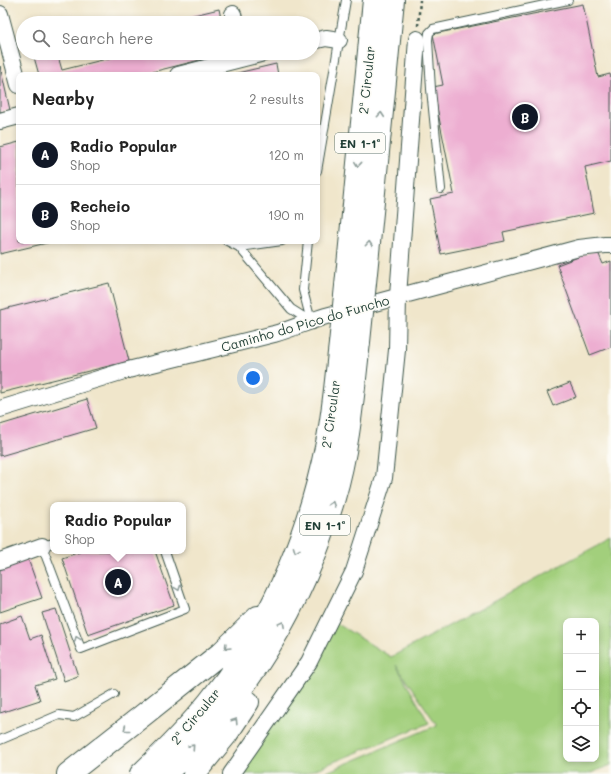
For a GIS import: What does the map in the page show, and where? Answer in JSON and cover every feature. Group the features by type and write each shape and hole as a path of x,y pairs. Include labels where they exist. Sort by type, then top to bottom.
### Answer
{"highway":[{"name":"2ª Circular","path":"355,284 374,0"},
{"name":"2ª Circular","path":"165,774 224,712 262,658 296,598 316,550 334,498 345,449 349,343 355,284 392,0"},
{"name":"2ª Circular","path":"141,774 169,748 210,701 247,649 275,601 297,548 315,493 349,343"},
{"path":"68,774 221,653 275,601"},
{"path":"194,774 226,735 258,686 262,658"}],"street":[{"path":"0,14 16,74"},
{"path":"320,39 326,38 339,40"},
{"path":"231,774 309,662 354,571 384,478 397,350 398,296 422,39"},
{"path":"188,72 228,60"},
{"path":"0,121 16,117"},
{"name":"Caminho do Pico do Funcho","path":"0,409 124,371 282,332 296,328 311,321 398,296 579,248 611,245"},
{"path":"0,561 48,545"}],"lane":[{"path":"320,153 346,0"},
{"path":"441,189 430,89 422,39 433,29 568,0"},
{"path":"232,244 239,248 291,309 311,321"},
{"path":"239,248 264,244"},
{"path":"308,244 303,290 311,321"},
{"path":"51,554 81,649 185,609 166,554"},
{"path":"0,740 59,714 74,717 114,694"}],"path":[{"path":"420,0 422,39"}],"green space":[{"path":"611,538 611,765 588,774 322,774 437,725 396,665 429,723 304,774 239,774 336,623 391,657"}],"building":[{"path":"583,4 598,77 610,74 611,78 611,161 585,167 594,213 503,232 505,241 441,254 430,199 454,194 433,87 443,85 433,34"},
{"path":"219,9 220,16 190,16"},
{"path":"35,60 59,60 62,70 102,60 200,60 152,72 38,72"},
{"path":"276,64 277,72 242,72"},
{"path":"0,66 10,110 0,112"},
{"path":"16,143 16,244 42,244 0,254 0,147"},
{"path":"597,250 603,264 611,261 611,347 590,355 557,265"},
{"path":"109,283 129,361 0,393 0,310"},
{"path":"570,383 576,397 553,406 547,392"},
{"path":"87,399 96,428 0,456 0,425"},
{"path":"74,554 156,554 174,605 88,635 62,558"},
{"path":"28,559 42,598 0,612 0,568"},
{"path":"56,609 78,676 64,681 42,613"},
{"path":"22,616 30,639 41,635 55,679 35,685 40,700 0,713 0,624"}],"place":[{"name":"Recheio","path":"525,117"},
{"name":"Radio Popular","path":"118,582"}]}
